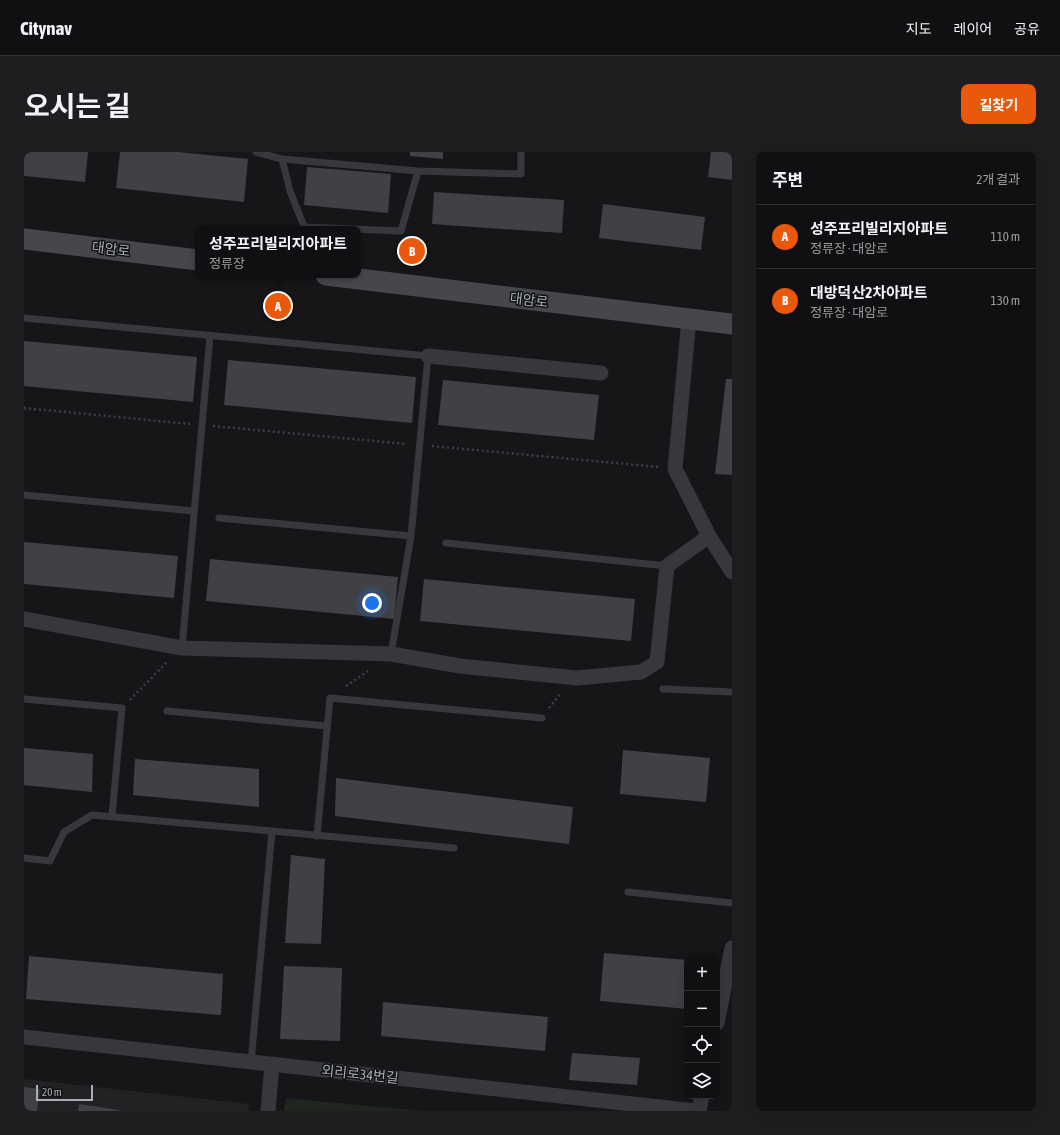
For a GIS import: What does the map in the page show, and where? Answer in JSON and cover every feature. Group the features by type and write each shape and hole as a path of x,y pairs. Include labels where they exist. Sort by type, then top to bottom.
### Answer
{"street":[{"name":"대암로","path":"24,238 195,260"},
{"name":"대암로","path":"351,278 732,324"},
{"path":"689,319 675,469 709,536 732,572"},
{"path":"428,356 602,373"},
{"path":"24,619 182,648 391,654 460,666 577,678 641,672 657,662 667,566 709,536"},
{"path":"720,1013 728,986 732,948"},
{"name":"외리로34번길","path":"24,1037 698,1111"},
{"path":"268,1111 272,1064"},
{"path":"698,1111 701,1099"}],"lane":[{"path":"256,152 282,159 418,171 521,174 521,152"},
{"path":"282,159 290,191 305,226"},
{"path":"361,229 401,230 418,171"},
{"path":"24,318 428,356 412,536 391,654"},
{"path":"182,648 210,336"},
{"path":"24,495 194,511"},
{"path":"219,518 412,536"},
{"path":"446,543 667,566"},
{"path":"663,689 732,692"},
{"path":"24,698 122,708 112,816"},
{"path":"318,836 330,698 542,718"},
{"path":"167,711 328,726"},
{"path":"24,858 50,861 64,832 92,815 454,848"},
{"path":"251,1062 272,831"},
{"path":"628,892 732,903"}],"path":[{"path":"24,408 675,469"},
{"path":"122,708 182,648"},
{"path":"330,698 391,654"},
{"path":"542,718 559,695 577,678"}],"shaded area":[{"path":"24,1079 249,1104 248,1111 24,1111"},
{"path":"286,1098 420,1111 284,1111"}],"building":[{"path":"24,152 88,152 85,182 24,176"},
{"path":"120,152 178,152 248,159 244,202 116,188"},
{"path":"410,152 443,152 443,159 410,156"},
{"path":"711,152 732,152 732,180 708,177"},
{"path":"307,167 391,174 388,213 304,205"},
{"path":"434,192 564,200 562,233 432,224"},
{"path":"603,204 705,217 701,250 599,238"},
{"path":"24,341 197,357 193,402 24,386"},
{"path":"228,360 416,377 412,423 224,405"},
{"path":"726,379 732,379 732,475 715,474"},
{"path":"443,380 599,395 594,440 438,425"},
{"path":"24,542 178,556 174,598 24,584"},
{"path":"210,559 398,577 394,619 206,601"},
{"path":"424,579 635,599 631,641 420,621"},
{"path":"24,748 93,754 92,792 24,785"},
{"path":"623,750 710,758 706,802 620,794"},
{"path":"135,759 259,769 259,807 133,795"},
{"path":"336,778 573,807 569,844 335,816"},
{"path":"291,855 325,859 321,944 285,943"},
{"path":"604,953 684,960 684,1009 600,1001"},
{"path":"29,956 223,974 221,1015 26,999"},
{"path":"284,966 342,968 340,1041 280,1039"},
{"path":"383,1002 548,1017 545,1051 381,1036"},
{"path":"572,1053 640,1058 637,1085 569,1080"},
{"path":"24,1087 40,1089 37,1111 24,1111"},
{"path":"79,1104 119,1110 119,1111 78,1111"}],"place":[{"name":"대방덕산2차아파트","path":"412,251"},
{"name":"성주프리빌리지아파트","path":"278,306"}]}
